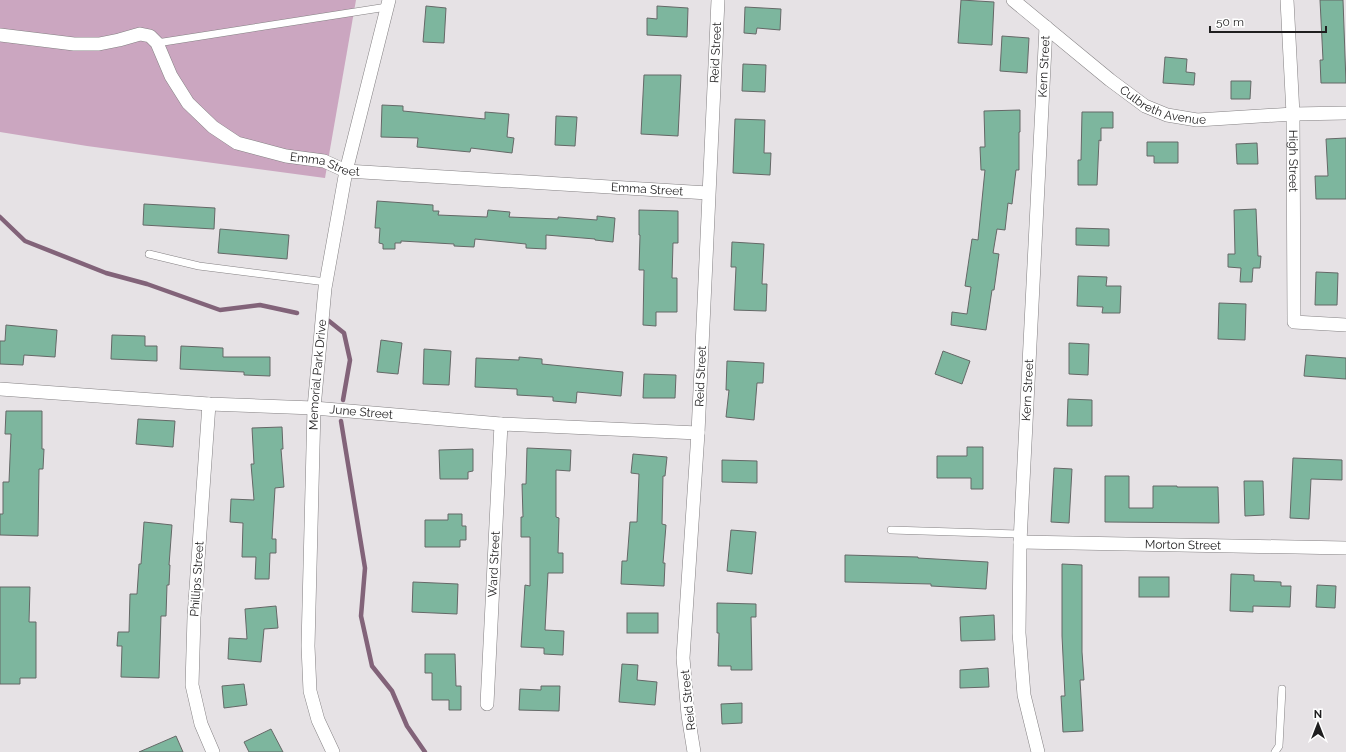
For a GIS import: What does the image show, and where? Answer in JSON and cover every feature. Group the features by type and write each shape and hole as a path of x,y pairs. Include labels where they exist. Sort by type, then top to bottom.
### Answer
{"street":[{"name":"Reid Street","path":"694,752 688,715 683,658 698,433 718,0"},
{"name":"Culbreth Avenue","path":"1013,0 1139,102 1167,115 1197,120 1293,114 1346,113"},
{"name":"High Street","path":"1287,0 1293,114 1294,322 1346,325"},
{"name":"Memorial Park Drive","path":"332,752 318,720 310,691 308,646 314,408 326,282 346,171 388,3"},
{"name":"Kern Street","path":"1038,752 1024,695 1019,633 1021,538 1046,28"},
{"path":"0,35 74,44 99,44 140,34 150,36 157,43"},
{"name":"Emma Street","path":"157,43 171,76 188,103 212,127 237,143 286,156 324,161 346,171 708,193"},
{"name":"June Street","path":"0,389 209,404 314,408 501,424 698,433"},
{"name":"Phillips Street","path":"209,404 194,618 192,685 201,724 213,752"},
{"name":"Ward Street","path":"487,704 501,424"},
{"name":"Morton Street","path":"1021,538 1346,548"}],"lane":[{"path":"157,43 388,3"},
{"path":"149,254 199,266 326,282"},
{"path":"891,530 1021,538"},
{"path":"1275,752 1279,746 1282,689"}],"shaded area":[{"path":"0,0 356,0 325,178 87,146 0,132"}],"building":[{"path":"961,0 994,2 992,45 958,43"},
{"path":"1320,0 1343,0 1346,83 1321,83 1320,60 1323,60"},
{"path":"426,6 446,8 444,43 423,42"},
{"path":"657,6 688,8 687,37 647,35 647,18 657,19"},
{"path":"745,7 781,9 780,30 757,28 756,34 744,33"},
{"path":"1002,36 1029,38 1027,73 1000,71"},
{"path":"1165,57 1187,59 1186,72 1195,73 1194,85 1163,83"},
{"path":"743,64 766,65 765,92 742,91"},
{"path":"644,75 681,75 678,136 641,134"},
{"path":"1231,81 1251,81 1250,99 1231,99"},
{"path":"382,105 403,106 403,111 485,119 485,112 509,114 507,137 514,138 512,153 471,148 470,152 417,147 418,138 381,137"},
{"path":"1020,110 1019,170 1016,170 1012,204 1008,203 1005,230 997,229 993,253 999,254 986,330 951,325 952,312 967,314 971,287 965,286 972,239 978,240 985,170 981,170 980,147 985,147 984,111"},
{"path":"1082,112 1113,112 1113,128 1101,128 1097,185 1078,185 1078,160 1081,160"},
{"path":"556,116 577,117 575,146 555,145"},
{"path":"735,119 765,120 764,153 771,153 770,175 733,173"},
{"path":"1346,138 1346,199 1316,199 1315,176 1328,176 1326,139"},
{"path":"1147,142 1178,142 1178,163 1154,163 1154,156 1147,156"},
{"path":"1257,143 1258,164 1237,164 1236,144"},
{"path":"377,201 433,205 433,211 439,211 438,215 487,217 488,210 510,212 509,217 558,219 558,217 597,220 597,216 615,218 613,242 546,235 546,249 526,248 526,244 475,239 474,247 454,246 454,244 401,241 401,243 395,243 395,249 383,249 383,244 379,243 380,228 375,228"},
{"path":"144,204 215,208 214,229 143,225"},
{"path":"1256,209 1258,256 1261,256 1260,268 1253,268 1252,282 1240,282 1241,268 1228,267 1228,254 1235,254 1234,210"},
{"path":"639,210 678,211 678,243 673,243 672,278 677,278 677,312 656,312 656,326 643,325 644,270 639,270"},
{"path":"1076,228 1109,229 1109,246 1076,245"},
{"path":"220,229 289,235 287,259 218,253"},
{"path":"732,242 764,244 762,284 767,284 766,311 734,310 736,267 731,267"},
{"path":"1316,272 1338,273 1337,305 1315,305"},
{"path":"1078,276 1107,277 1106,286 1121,286 1120,313 1102,313 1103,307 1077,306"},
{"path":"1219,303 1246,304 1245,340 1218,339"},
{"path":"6,325 57,330 55,357 24,355 23,365 0,364 0,341 5,341"},
{"path":"112,335 145,336 145,346 157,346 157,361 111,359"},
{"path":"381,340 402,343 398,374 377,372"},
{"path":"1069,343 1089,344 1088,375 1069,374"},
{"path":"181,346 223,348 223,357 270,357 270,376 244,375 244,372 180,369"},
{"path":"424,349 451,351 449,385 423,384"},
{"path":"943,351 970,361 962,384 935,374"},
{"path":"1306,355 1346,358 1346,379 1304,376"},
{"path":"519,357 542,359 542,364 623,372 621,396 577,392 576,403 553,401 553,397 517,395 517,389 475,387 476,358 519,360"},
{"path":"727,361 764,363 763,383 757,383 754,420 726,417 729,390 726,390"},
{"path":"644,374 676,375 675,398 643,398"},
{"path":"1068,399 1092,400 1092,426 1067,426"},
{"path":"6,411 42,411 42,449 44,449 43,469 39,469 38,536 0,535 0,514 3,514 3,482 9,482 11,434 5,434"},
{"path":"138,419 175,421 173,447 136,444"},
{"path":"282,427 283,449 281,449 284,487 275,488 272,539 276,539 276,553 270,553 269,579 255,579 256,557 242,557 243,523 230,522 231,499 254,500 251,464 254,464 252,428"},
{"path":"967,447 983,447 983,489 971,489 971,478 937,478 937,456 967,456"},
{"path":"527,448 571,450 570,471 556,470 556,517 559,518 558,553 563,553 563,573 548,573 545,630 564,631 563,655 544,654 544,648 521,647 525,585 530,586 530,537 521,537 521,517 523,517 522,484 526,484"},
{"path":"473,449 473,471 468,472 468,479 440,479 439,450"},
{"path":"633,454 667,457 665,476 663,476 662,524 666,525 663,563 665,563 664,586 621,584 622,561 627,561 630,522 637,522 639,474 631,473"},
{"path":"1293,458 1342,460 1342,480 1311,479 1309,519 1290,518"},
{"path":"722,460 757,461 757,483 722,482"},
{"path":"1054,468 1072,469 1069,523 1051,522"},
{"path":"1105,476 1129,476 1129,508 1153,508 1153,486 1218,487 1219,523 1105,522"},
{"path":"1244,481 1263,481 1264,515 1245,516"},
{"path":"448,514 462,514 462,526 466,526 466,540 460,540 460,547 425,547 425,520 448,520"},
{"path":"144,522 172,525 166,616 161,616 159,678 121,677 122,646 117,646 118,632 129,632 130,594 137,594"},
{"path":"731,530 756,532 752,574 727,571"},
{"path":"845,555 918,557 988,562 986,589 931,586 931,584 845,582"},
{"path":"1062,564 1082,565 1082,652 1084,680 1080,680 1083,731 1063,732 1061,696 1065,696 1062,636"},
{"path":"1231,574 1254,575 1254,581 1281,582 1281,586 1291,586 1290,607 1253,606 1253,612 1230,611"},
{"path":"1139,577 1169,577 1169,597 1139,597"},
{"path":"413,582 458,584 457,614 412,612"},
{"path":"1317,585 1336,586 1335,608 1316,607"},
{"path":"0,587 30,587 29,622 36,622 36,678 20,678 20,684 0,684"},
{"path":"717,603 756,604 756,617 751,617 752,670 731,670 731,666 718,666 719,633 717,633"},
{"path":"276,606 278,628 264,629 261,662 228,659 229,638 247,639 245,609"},
{"path":"627,613 658,613 658,633 627,633"},
{"path":"994,615 995,640 961,641 960,617"},
{"path":"425,654 455,654 456,686 461,686 461,710 449,710 449,700 432,700 432,673 425,673"},
{"path":"622,664 638,665 637,680 657,682 655,705 619,702"},
{"path":"988,668 989,687 960,688 960,670"},
{"path":"244,684 247,705 224,708 222,686"},
{"path":"541,686 560,686 559,711 519,710 520,689 541,690"},
{"path":"742,703 742,723 722,724 721,704"},
{"path":"271,729 283,752 249,752 244,742"},
{"path":"176,736 183,752 139,752"}],"waterway":[{"path":"0,217 25,241 106,273 147,284 220,310 260,305 297,313"},
{"path":"329,321 344,333 350,360 343,400"},
{"path":"341,421 365,568 361,616 372,666 392,691 407,726 425,752"}]}
